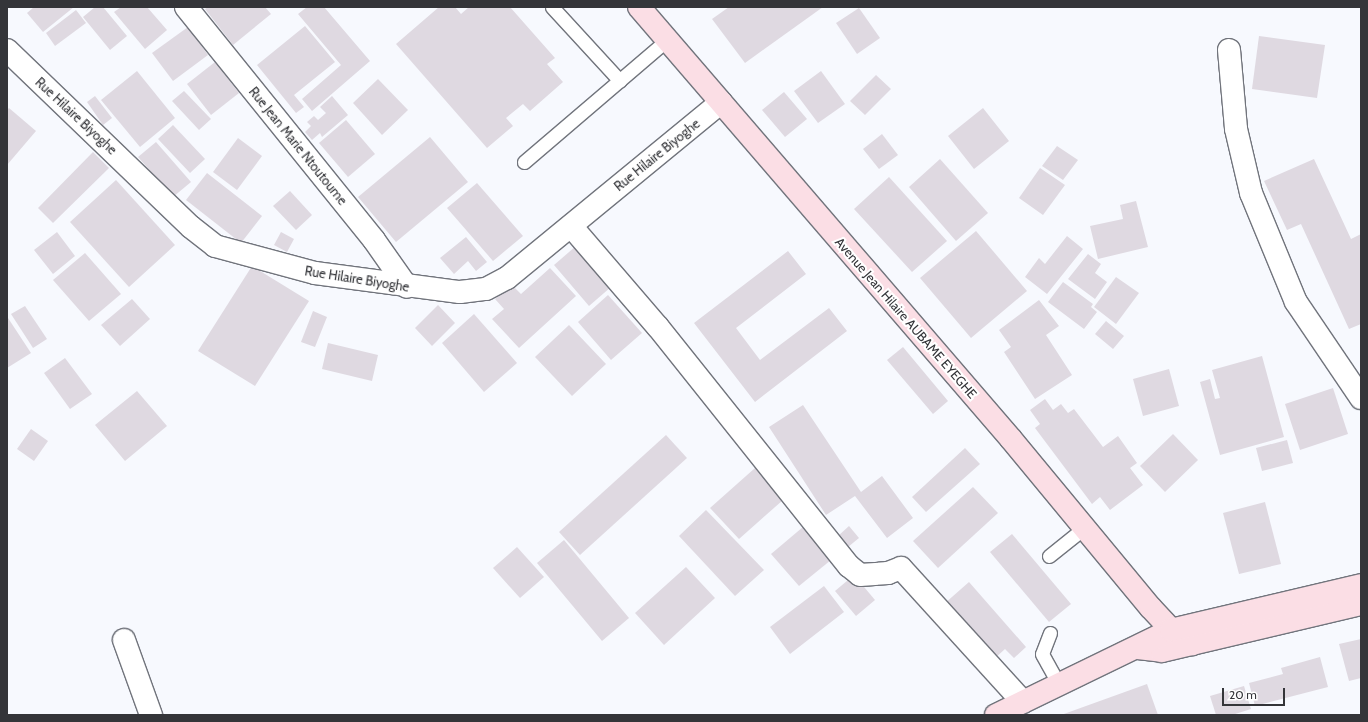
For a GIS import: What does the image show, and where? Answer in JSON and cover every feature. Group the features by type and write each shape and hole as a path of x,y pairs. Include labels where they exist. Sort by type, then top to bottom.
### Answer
{"main road":[{"name":"Avenue Jean Hilaire AUBAME EYEGHE","path":"639,7 1012,439 1084,528 1171,630 1192,644"},
{"path":"996,715 1060,686 1138,648 1171,630 1361,585"},
{"path":"1138,648 1162,651 1361,604"}],"street":[{"name":"Rue Jean Marie Ntoutoume","path":"186,7 370,234 407,287"},
{"path":"1229,50 1236,129 1251,193 1296,302 1361,398"},
{"name":"Rue Hilaire Biyoghe","path":"8,54 191,227 215,246 315,273 407,287 460,292 486,289 507,278 721,102"},
{"path":"571,226 658,327 849,566 860,575 888,574 901,568 1023,702"},
{"path":"124,640 151,715"}],"lane":[{"path":"552,7 620,81"},
{"path":"524,162 667,40"},
{"path":"1049,556 1084,528"},
{"path":"1050,633 1042,654 1060,686"}],"building":[{"path":"34,7 74,7 43,32 27,13"},
{"path":"95,7 103,7 127,36 110,50 83,17"},
{"path":"121,7 147,7 167,30 145,49 114,12"},
{"path":"208,7 265,7 271,14 233,45 205,9"},
{"path":"307,7 324,7 370,61 312,111 302,99 341,65 298,14"},
{"path":"439,7 455,7 461,14 469,7 510,7 555,58 547,64 563,82 530,111 523,104 506,118 513,126 487,148 396,44"},
{"path":"729,7 823,7 745,63 712,19"},
{"path":"859,8 880,38 857,54 836,23"},
{"path":"76,10 86,23 55,46 46,33"},
{"path":"305,26 335,62 294,95 304,107 296,113 257,65"},
{"path":"188,27 208,55 173,81 152,53"},
{"path":"1259,36 1325,45 1317,98 1252,89"},
{"path":"215,62 239,93 211,115 187,84"},
{"path":"137,71 175,118 140,147 101,100"},
{"path":"821,71 845,104 818,123 794,91"},
{"path":"876,75 891,89 865,115 850,101"},
{"path":"378,79 408,110 382,135 353,103"},
{"path":"184,91 211,119 199,130 172,101"},
{"path":"784,92 807,119 785,137 762,110"},
{"path":"95,96 112,118 103,125 87,102"},
{"path":"332,96 348,115 322,137 320,133 312,140 305,132 311,126 307,122 314,116 318,120 326,113 320,107"},
{"path":"9,108 36,131 7,165 7,110"},
{"path":"983,108 1009,141 974,169 948,136"},
{"path":"346,120 375,154 348,177 319,143"},
{"path":"173,125 205,159 190,173 158,139"},
{"path":"882,134 898,155 879,169 863,149"},
{"path":"430,137 468,182 396,242 358,197"},
{"path":"238,138 262,156 237,190 213,172"},
{"path":"156,142 191,182 173,197 138,157"},
{"path":"1057,146 1078,160 1063,180 1042,166"},
{"path":"93,152 109,168 53,223 38,208"},
{"path":"940,159 988,213 956,241 909,187"},
{"path":"1314,159 1351,239 1361,234 1361,324 1349,329 1301,224 1287,230 1264,181"},
{"path":"1040,168 1065,185 1043,215 1019,198"},
{"path":"207,173 262,216 241,243 186,200"},
{"path":"889,177 947,241 912,272 854,209"},
{"path":"116,180 175,245 129,287 70,222"},
{"path":"477,183 523,236 493,261 447,208"},
{"path":"290,191 312,215 296,230 273,206"},
{"path":"1136,201 1148,247 1098,259 1090,226 1123,219 1120,205"},
{"path":"976,231 1027,291 971,338 920,278"},
{"path":"57,232 75,256 53,274 34,250"},
{"path":"281,232 294,239 287,252 274,245"},
{"path":"1067,236 1083,249 1047,294 1025,277 1039,258 1045,264"},
{"path":"466,237 487,262 476,271 468,261 454,274 440,258"},
{"path":"576,246 611,287 589,306 554,265"},
{"path":"788,251 806,274 736,328 760,360 829,308 847,331 755,402 694,323"},
{"path":"85,253 121,294 89,321 53,280"},
{"path":"1088,254 1101,264 1095,273 1107,282 1095,299 1068,279"},
{"path":"252,266 309,301 255,386 198,351"},
{"path":"550,268 576,296 519,348 492,319 504,309 495,299 512,285 521,294"},
{"path":"1116,277 1139,293 1116,324 1094,307"},
{"path":"1063,282 1093,304 1091,307 1097,312 1084,329 1048,302"},
{"path":"608,295 642,333 611,360 578,322"},
{"path":"132,299 150,319 120,346 101,325"},
{"path":"1039,300 1059,326 1046,335 1072,375 1035,399 1004,352 1011,347 999,330"},
{"path":"438,305 455,323 432,346 415,328"},
{"path":"25,306 47,339 33,348 11,314"},
{"path":"313,311 327,317 315,347 301,342"},
{"path":"474,314 517,363 484,392 442,343"},
{"path":"8,318 31,353 7,368 7,319"},
{"path":"1106,321 1124,336 1113,349 1095,334"},
{"path":"569,325 606,364 572,396 535,357"},
{"path":"328,343 378,355 372,381 322,369"},
{"path":"903,347 948,401 933,414 887,360"},
{"path":"1262,356 1284,437 1220,455 1200,382 1210,379 1215,399 1220,398 1212,370"},
{"path":"65,358 92,394 70,409 44,373"},
{"path":"1169,369 1179,406 1143,416 1133,379"},
{"path":"1333,388 1348,434 1300,450 1285,404"},
{"path":"137,391 167,426 125,461 95,425"},
{"path":"1045,399 1053,410 1061,404 1068,413 1074,409 1103,447 1118,436 1137,463 1130,468 1143,485 1110,510 1100,497 1092,504 1035,428 1040,424 1030,410"},
{"path":"803,405 861,492 882,476 913,518 887,538 855,496 826,515 769,427"},
{"path":"31,429 48,441 34,461 17,449"},
{"path":"1173,434 1198,460 1165,492 1140,466"},
{"path":"666,435 687,458 580,555 559,532"},
{"path":"1287,440 1293,463 1262,471 1256,448"},
{"path":"965,448 980,464 926,512 912,497"},
{"path":"755,468 783,500 739,539 710,508"},
{"path":"973,487 998,513 938,568 913,541"},
{"path":"1265,502 1281,564 1239,574 1223,513"},
{"path":"706,510 764,570 735,596 679,536"},
{"path":"849,526 859,538 848,547 838,536"},
{"path":"803,527 831,560 799,586 771,554"},
{"path":"1012,534 1071,604 1049,622 990,552"},
{"path":"564,540 629,618 602,641 537,563"},
{"path":"517,547 544,577 520,598 493,568"},
{"path":"686,567 715,598 664,645 635,613"},
{"path":"854,575 875,600 856,616 835,591"},
{"path":"969,582 1026,647 1014,658 1005,649 994,659 944,604"},
{"path":"824,586 844,612 790,654 770,627"},
{"path":"1361,639 1361,678 1349,681 1339,644"},
{"path":"1320,657 1328,687 1255,706 1249,683 1283,674 1281,668"},
{"path":"1147,684 1158,715 1061,715"},
{"path":"1244,686 1251,709 1232,715 1216,715 1210,696"}]}
